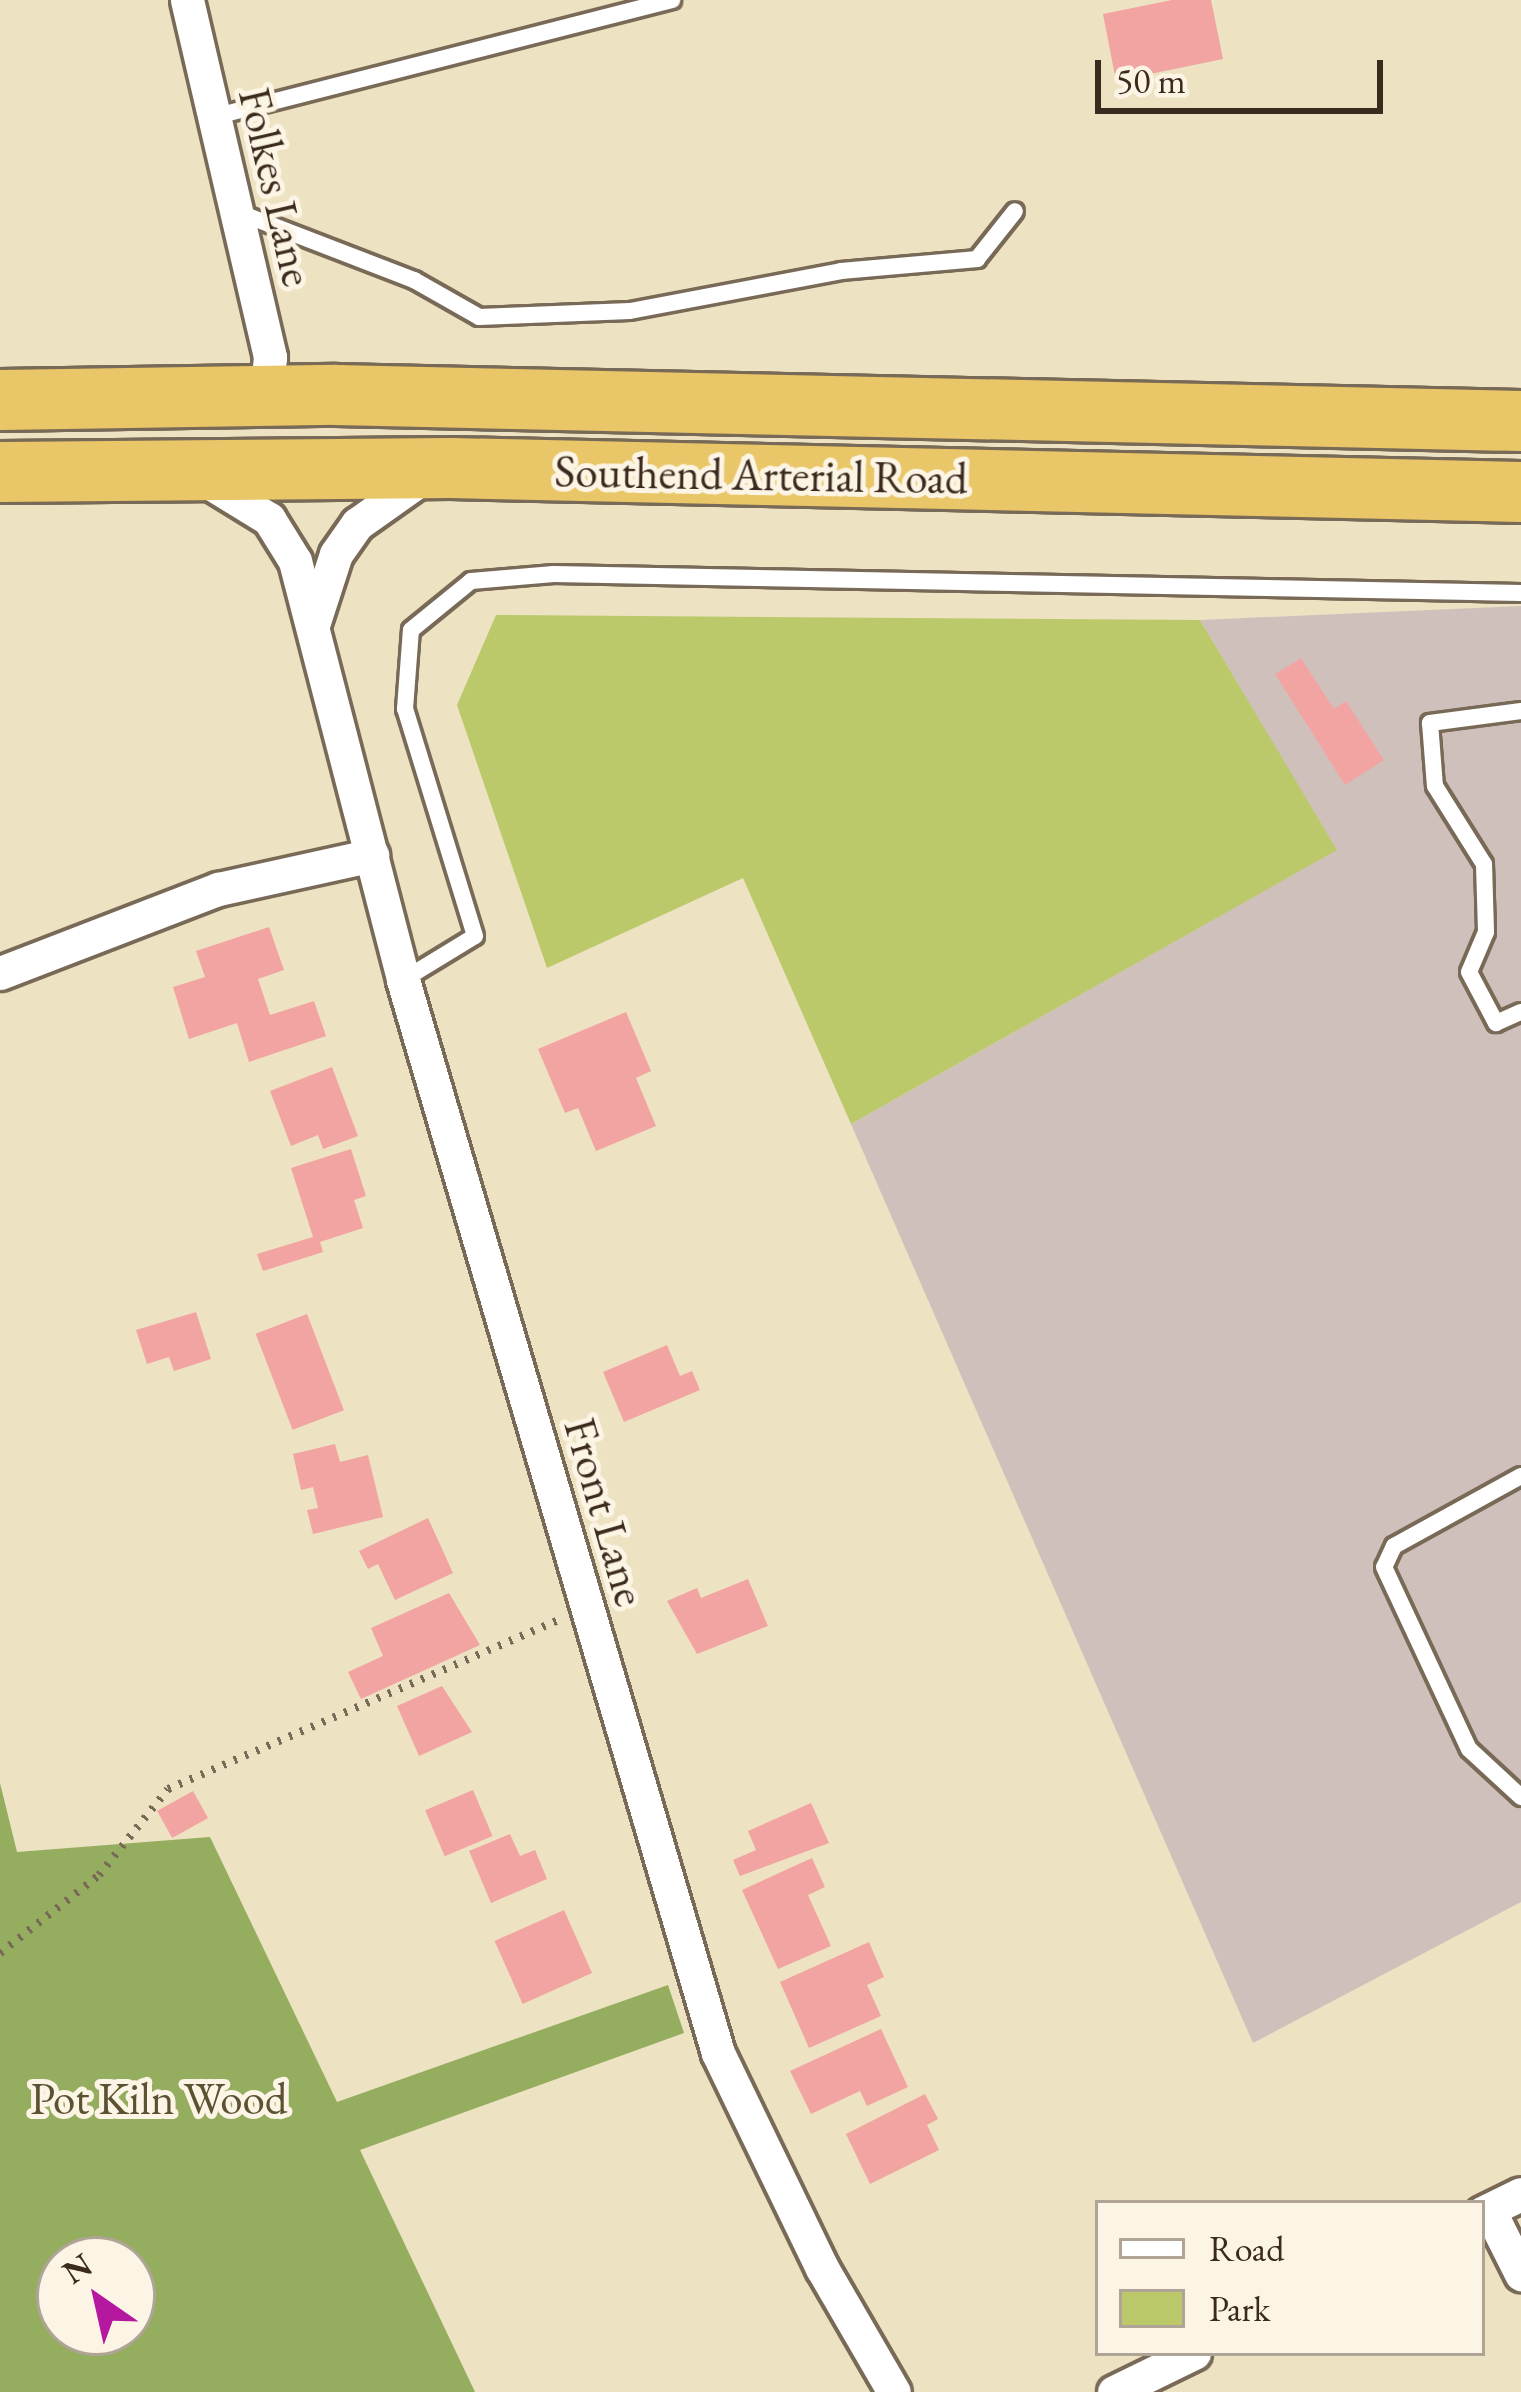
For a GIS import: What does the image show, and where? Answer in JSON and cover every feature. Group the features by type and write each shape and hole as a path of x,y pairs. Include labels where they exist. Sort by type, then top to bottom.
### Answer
{"highway":[{"name":"Southend Arterial Road","path":"0,400 266,395 1521,421"},
{"name":"Southend Arterial Road","path":"0,472 452,468 1521,492"}],"street":[{"name":"Folkes Lane","path":"187,0 270,357 266,395"},
{"path":"314,624 328,571 357,524 400,489 452,468"},
{"name":"Front Lane","path":"130,469 206,481 250,503 290,550 314,624 403,980 718,2053 822,2268 895,2392"},
{"path":"0,974 218,889 372,855"},
{"path":"1521,2194 1485,2211 1521,2274"},
{"path":"1114,2392 1188,2356"}],"lane":[{"path":"213,118 672,0"},
{"path":"234,211 414,280 479,316 630,311 842,271 976,260 1016,211"},
{"path":"403,980 475,936 405,709 411,630 471,581 554,574 1521,593"},
{"path":"1521,711 1430,723 1435,785 1484,864 1486,932 1469,972 1496,1022 1521,1012"},
{"path":"1521,1476 1394,1546 1384,1568 1469,1749 1521,1797"}],"path":[{"path":"0,1953 99,1875 168,1789 586,1609"}],"shaded area":[{"path":"1521,606 1521,1902 1253,2043 851,1124 1336,850 1200,620"}],"green space":[{"path":"496,615 1200,620 1337,850 851,1124 743,878 547,968 457,705"},
{"name":"Pot Kiln Wood","path":"0,1783 17,1852 210,1837 337,2102 668,1985 684,2033 360,2150 475,2392 0,2392"}],"building":[{"path":"1172,0 1211,0 1223,59 1116,81 1103,14"},
{"path":"1301,658 1334,709 1346,701 1384,760 1345,785 1275,674"},
{"path":"269,927 284,970 258,979 270,1015 314,1001 326,1036 249,1062 237,1023 189,1039 173,987 205,977 196,951"},
{"path":"626,1012 651,1071 636,1078 656,1126 596,1151 578,1108 565,1113 538,1049"},
{"path":"332,1067 358,1136 323,1149 318,1135 291,1146 270,1091"},
{"path":"351,1149 366,1196 354,1200 363,1228 320,1242 323,1252 263,1271 257,1254 313,1237 291,1168"},
{"path":"196,1312 211,1359 174,1371 169,1357 147,1364 136,1330"},
{"path":"307,1314 344,1410 293,1430 256,1334"},
{"path":"667,1345 680,1376 692,1371 700,1390 624,1422 603,1372"},
{"path":"335,1444 340,1462 368,1455 383,1517 313,1534 307,1510 318,1508 313,1487 301,1490 293,1454"},
{"path":"428,1518 453,1573 395,1600 378,1564 368,1569 359,1551"},
{"path":"748,1579 768,1626 697,1654 667,1601 697,1588 701,1598"},
{"path":"449,1593 480,1645 361,1699 348,1672 383,1656 371,1628"},
{"path":"442,1686 472,1732 419,1756 397,1706"},
{"path":"473,1790 493,1836 445,1856 425,1810"},
{"path":"193,1791 208,1818 172,1838 157,1811"},
{"path":"811,1803 829,1843 740,1876 733,1860 756,1850 748,1831"},
{"path":"510,1834 520,1856 535,1850 547,1879 491,1903 469,1851"},
{"path":"812,1858 825,1887 808,1895 831,1946 778,1969 742,1890"},
{"path":"564,1910 592,1973 523,2004 495,1941"},
{"path":"869,1942 884,1977 867,1985 881,2016 809,2048 780,1982"},
{"path":"881,2029 908,2087 867,2106 860,2091 811,2114 790,2071"},
{"path":"925,2094 938,2119 927,2125 939,2150 870,2184 846,2134"}]}
